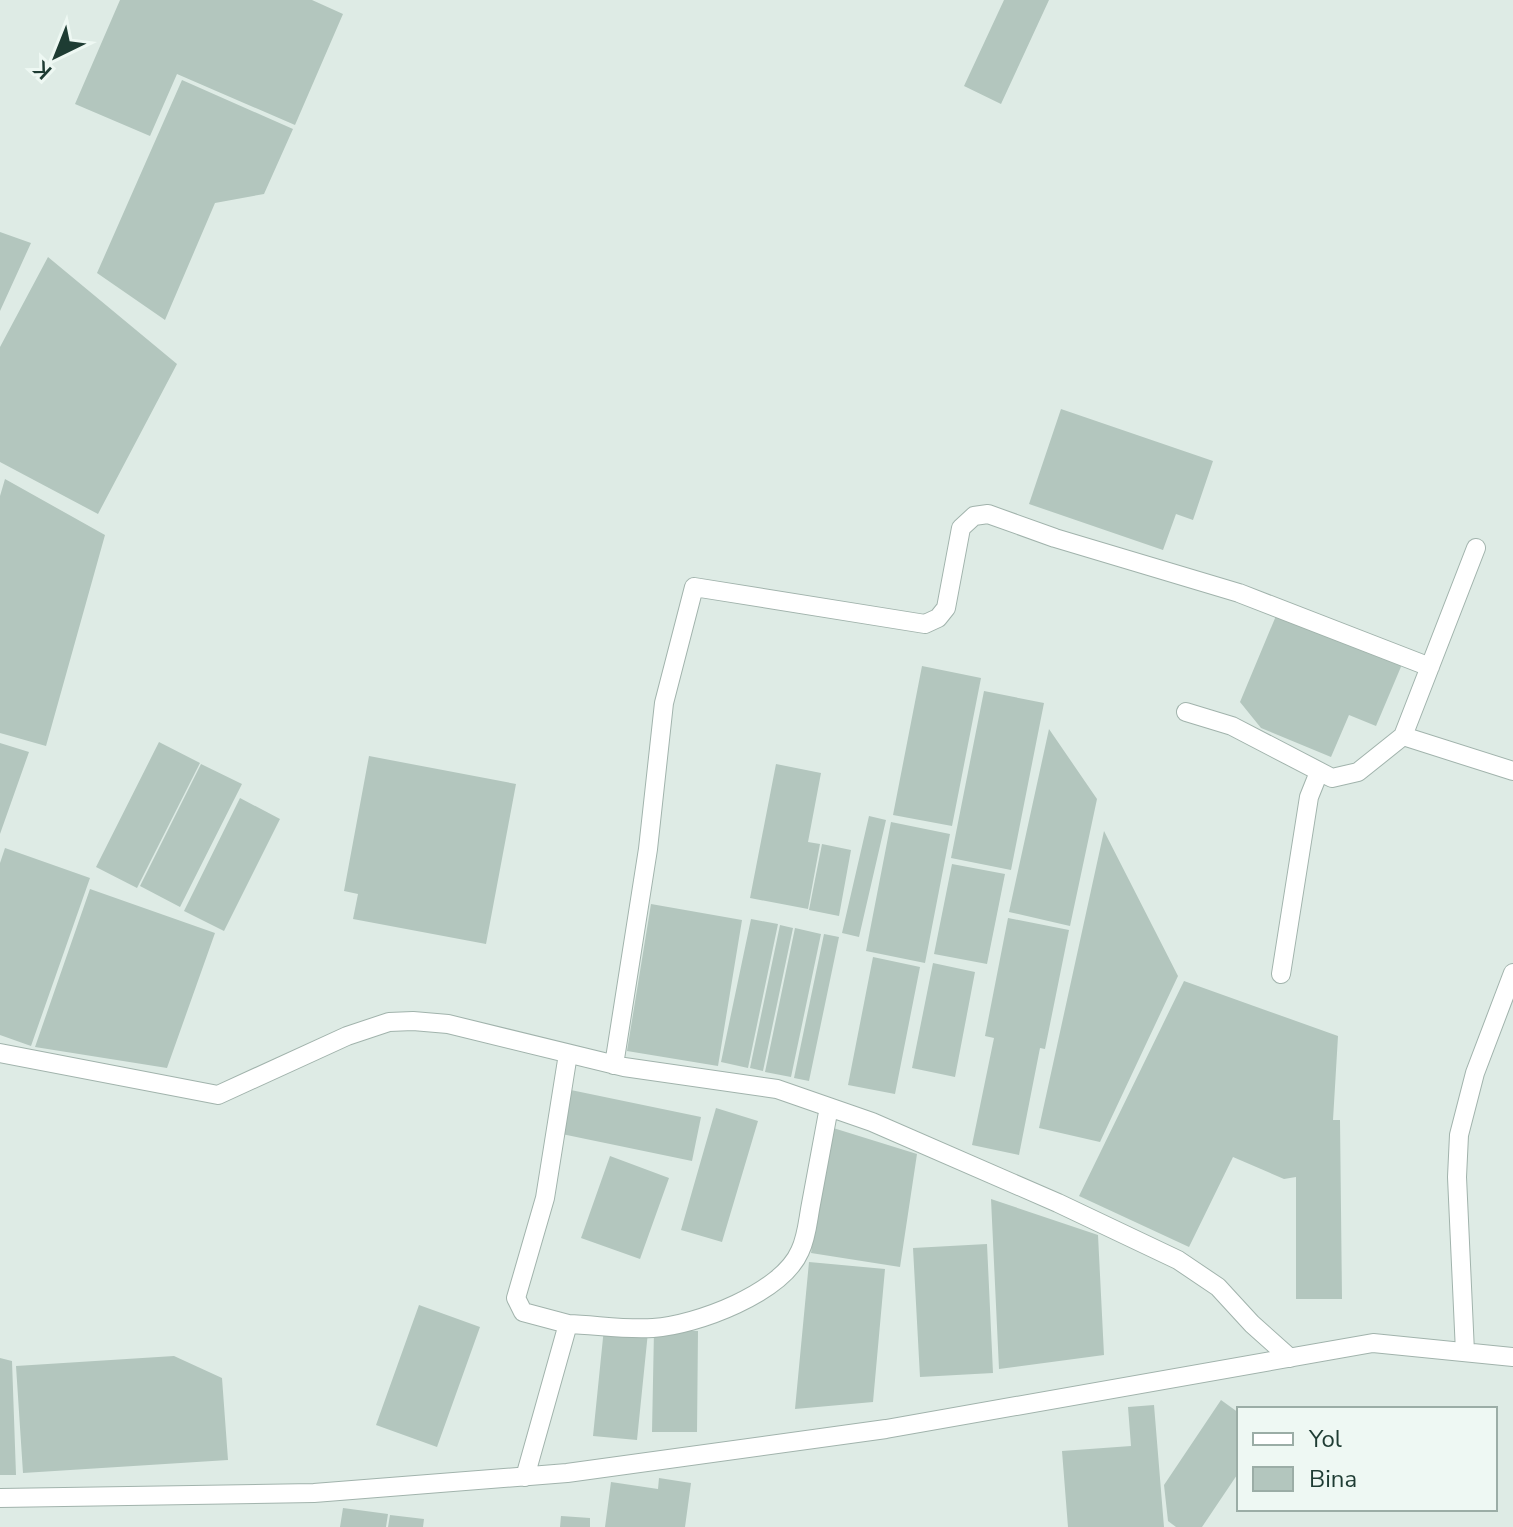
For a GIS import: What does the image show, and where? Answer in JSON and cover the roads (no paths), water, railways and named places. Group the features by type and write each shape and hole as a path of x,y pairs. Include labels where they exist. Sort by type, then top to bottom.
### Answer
{"street":[{"path":"614,1065 648,849 664,703 694,587 925,624 938,618 946,608 961,528 974,516 988,514 1055,538 1239,593 1430,667"},
{"path":"1186,712 1232,726 1332,778 1358,772 1403,736 1476,548"},
{"path":"1403,736 1513,771"},
{"path":"1281,974 1309,797 1319,772"},
{"path":"1465,1352 1457,1177 1459,1135 1468,1093 1513,973"},
{"path":"0,1053 218,1095 347,1036 389,1022 448,1024 614,1065 777,1089 872,1122 1058,1203 1178,1260 1218,1287 1252,1324 1290,1358"},
{"path":"568,1054 545,1198 516,1298 523,1312 568,1324 651,1328 685,1323 722,1309 785,1275 804,1241 829,1107"},
{"path":"525,1477 568,1324"},
{"path":"0,1498 314,1493 525,1477 886,1429 1373,1343 1513,1357"}]}
